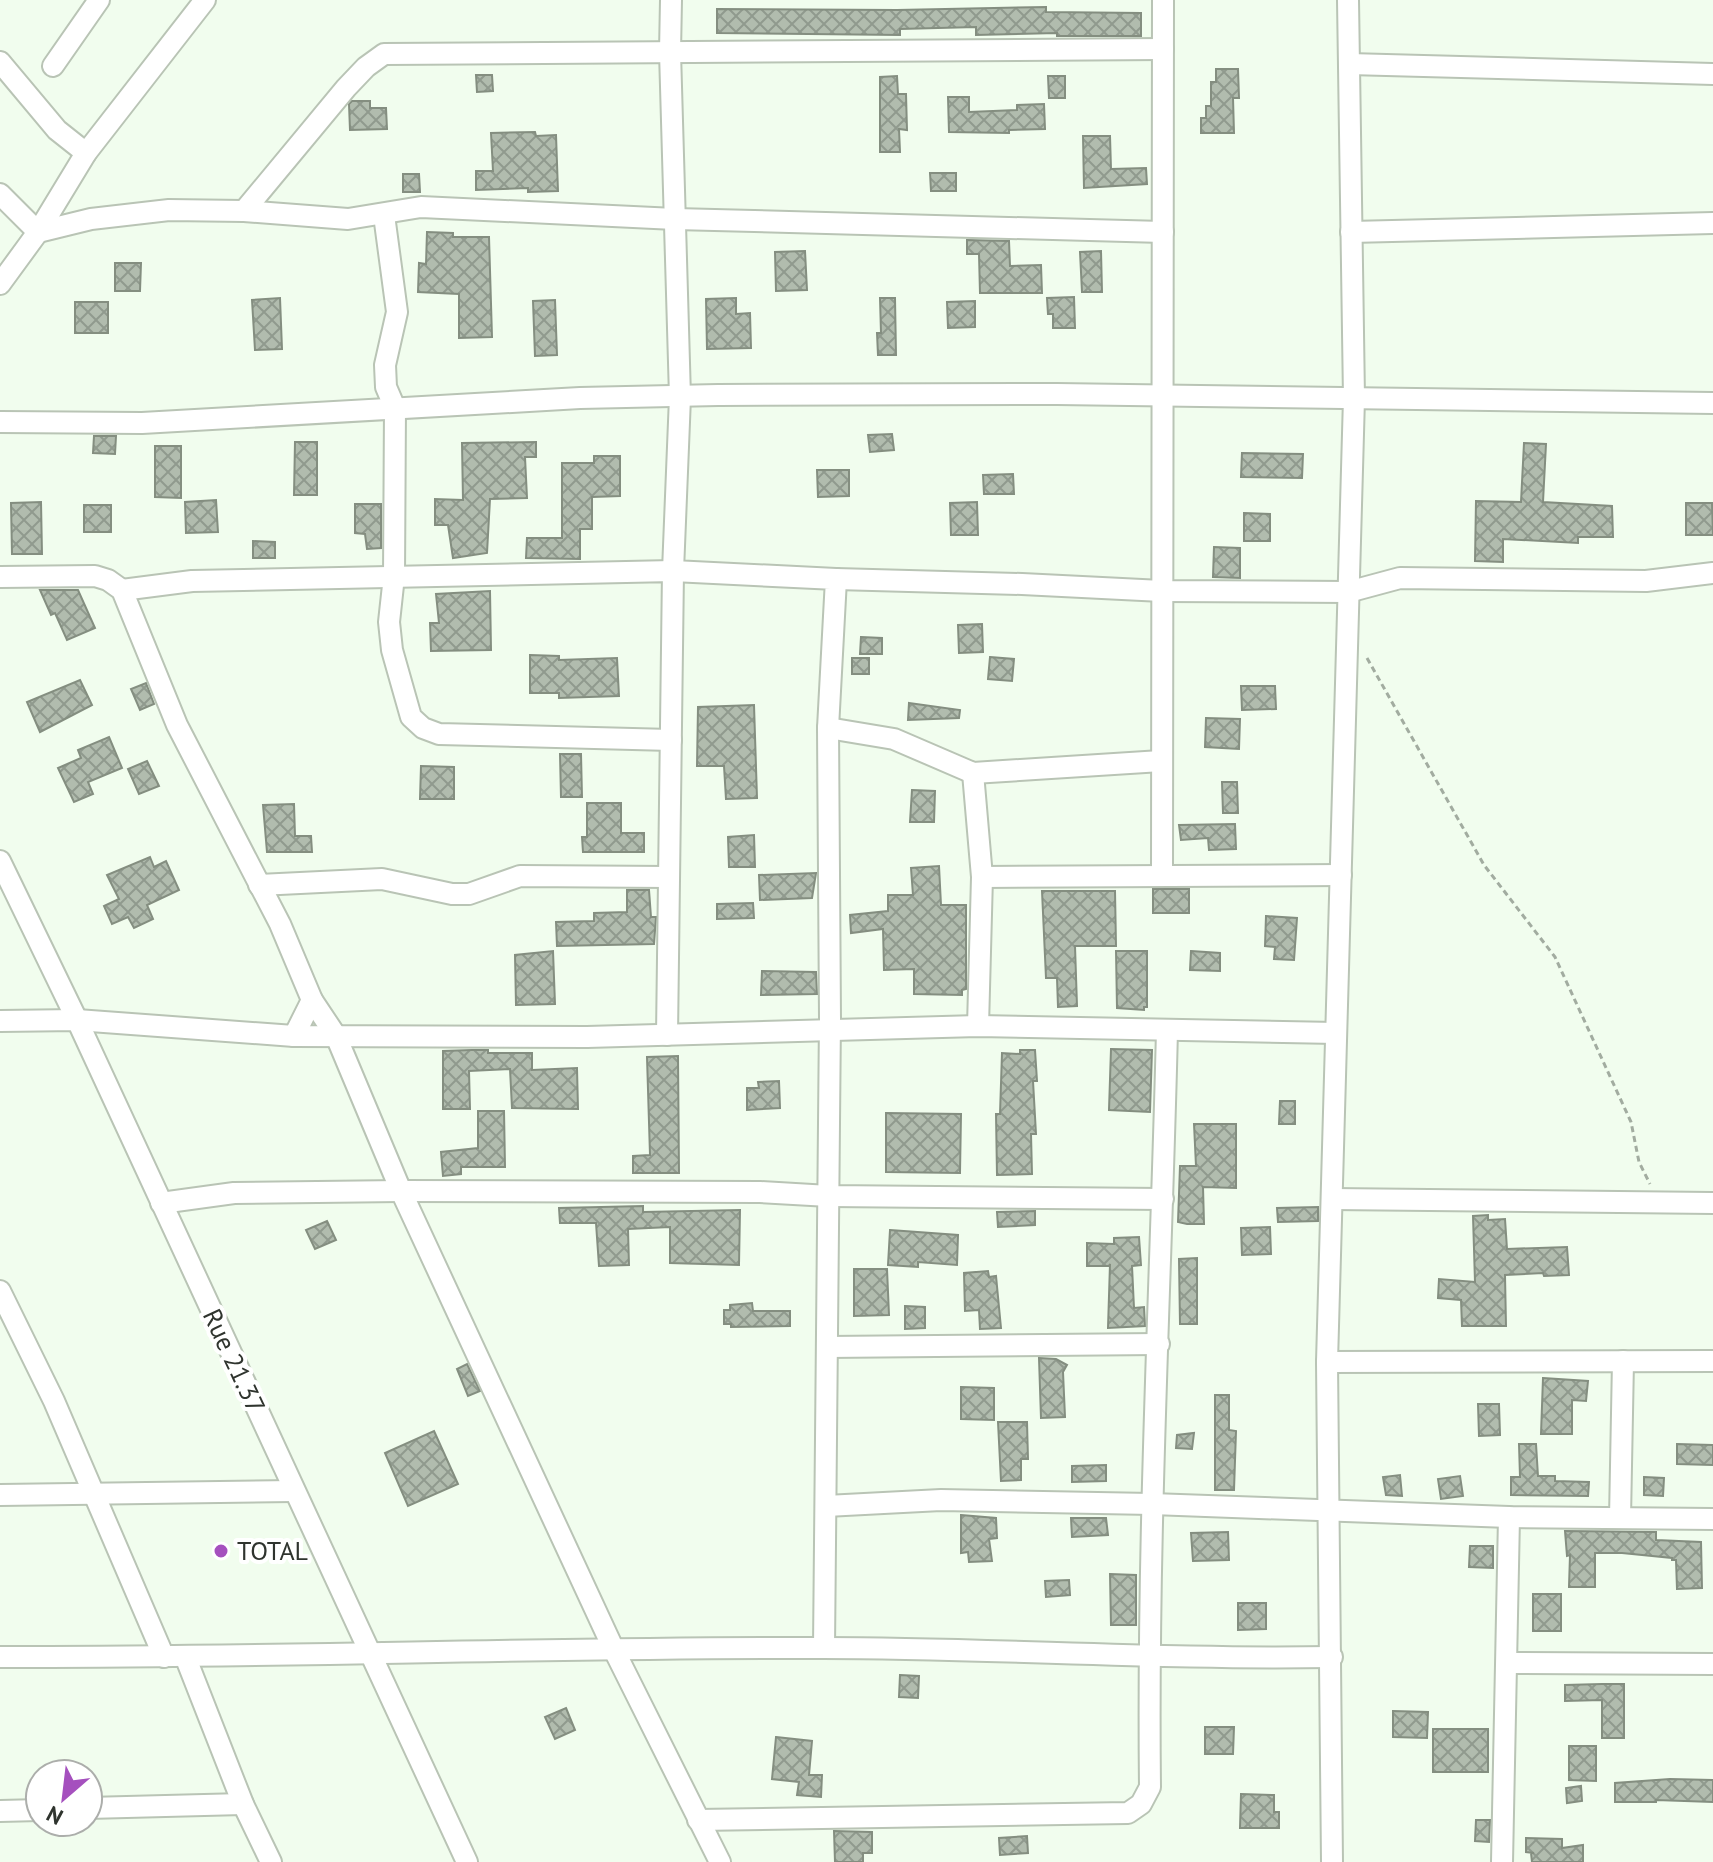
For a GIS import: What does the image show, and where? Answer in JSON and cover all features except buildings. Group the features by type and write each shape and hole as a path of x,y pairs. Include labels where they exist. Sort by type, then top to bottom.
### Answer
{"street":[{"path":"53,66 99,0"},
{"path":"0,284 38,232 86,153 205,0"},
{"path":"667,1035 673,571 680,397 671,0"},
{"path":"1162,874 1163,0"},
{"path":"1332,1862 1327,1362 1354,398 1348,0"},
{"path":"244,211 346,88 384,54 1163,49"},
{"path":"0,62 57,130 86,153"},
{"path":"1349,64 1713,74"},
{"path":"0,194 38,232"},
{"path":"38,232 91,219 169,210 244,211 348,219 439,207 553,215 1163,232"},
{"path":"384,215 397,312 385,365 386,387 395,408 394,576 389,622 392,650 411,717 423,728 439,734 671,740"},
{"path":"1351,232 1713,223"},
{"path":"0,422 142,423 580,398 1026,394 1713,403"},
{"path":"122,590 192,581 673,571 1162,591 1348,592 1400,578 1646,581 1713,573"},
{"path":"0,577 95,576 108,580 122,590 177,725 280,924 312,1000 336,1036 401,1191 614,1650 720,1862"},
{"path":"824,1648 830,1031 828,728 836,579"},
{"path":"828,728 894,739 973,773 1161,761"},
{"path":"973,773 982,877 978,1026"},
{"name":"Rue 21.37","path":"0,861 77,1020 467,1862"},
{"path":"982,877 1341,875"},
{"path":"259,885 382,879 452,894 469,894 520,876 669,877"},
{"path":"294,1036 312,1000"},
{"path":"0,1021 77,1020 294,1036 587,1037 978,1026 1336,1033"},
{"path":"698,1820 1128,1813 1141,1804 1150,1787 1152,1504 1167,1030"},
{"path":"161,1203 234,1193 401,1191 760,1192 829,1196 1163,1199"},
{"path":"1332,1199 1713,1203"},
{"path":"0,1291 54,1401 164,1657"},
{"path":"827,1347 1159,1344"},
{"path":"1620,1518 1623,1361"},
{"path":"1327,1362 1713,1361"},
{"path":"0,1495 293,1491"},
{"path":"826,1506 941,1500 1509,1517 1713,1519"},
{"path":"1502,1862 1509,1517"},
{"path":"0,1657 824,1648 1232,1659 1332,1657"},
{"path":"185,1656 243,1804 271,1862"},
{"path":"1508,1663 1713,1664"},
{"path":"104,1808 243,1804"},
{"path":"0,1811 24,1810"}],"path":[{"path":"1348,624 1484,865 1555,957 1631,1122 1639,1162 1659,1203"}],"place":[{"name":"TOTAL","path":"221,1551"}]}
